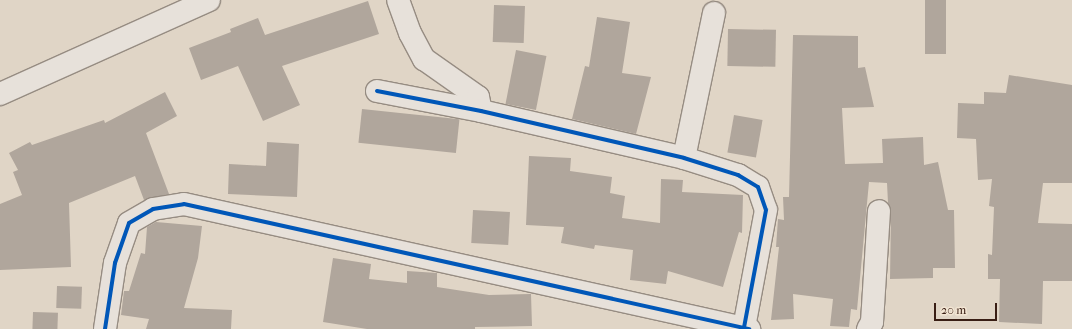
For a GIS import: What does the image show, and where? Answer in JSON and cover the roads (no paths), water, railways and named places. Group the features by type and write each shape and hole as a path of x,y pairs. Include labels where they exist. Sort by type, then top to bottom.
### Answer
{"street":[{"path":"398,0 410,33 424,60 478,97 481,111"},
{"path":"0,94 202,2"},
{"path":"684,158 714,13"},
{"path":"105,329 115,263 129,224 153,208 184,204 746,328 766,210 758,187 738,175 684,158 481,111 377,91"},
{"path":"868,329 872,322 879,211"}]}
